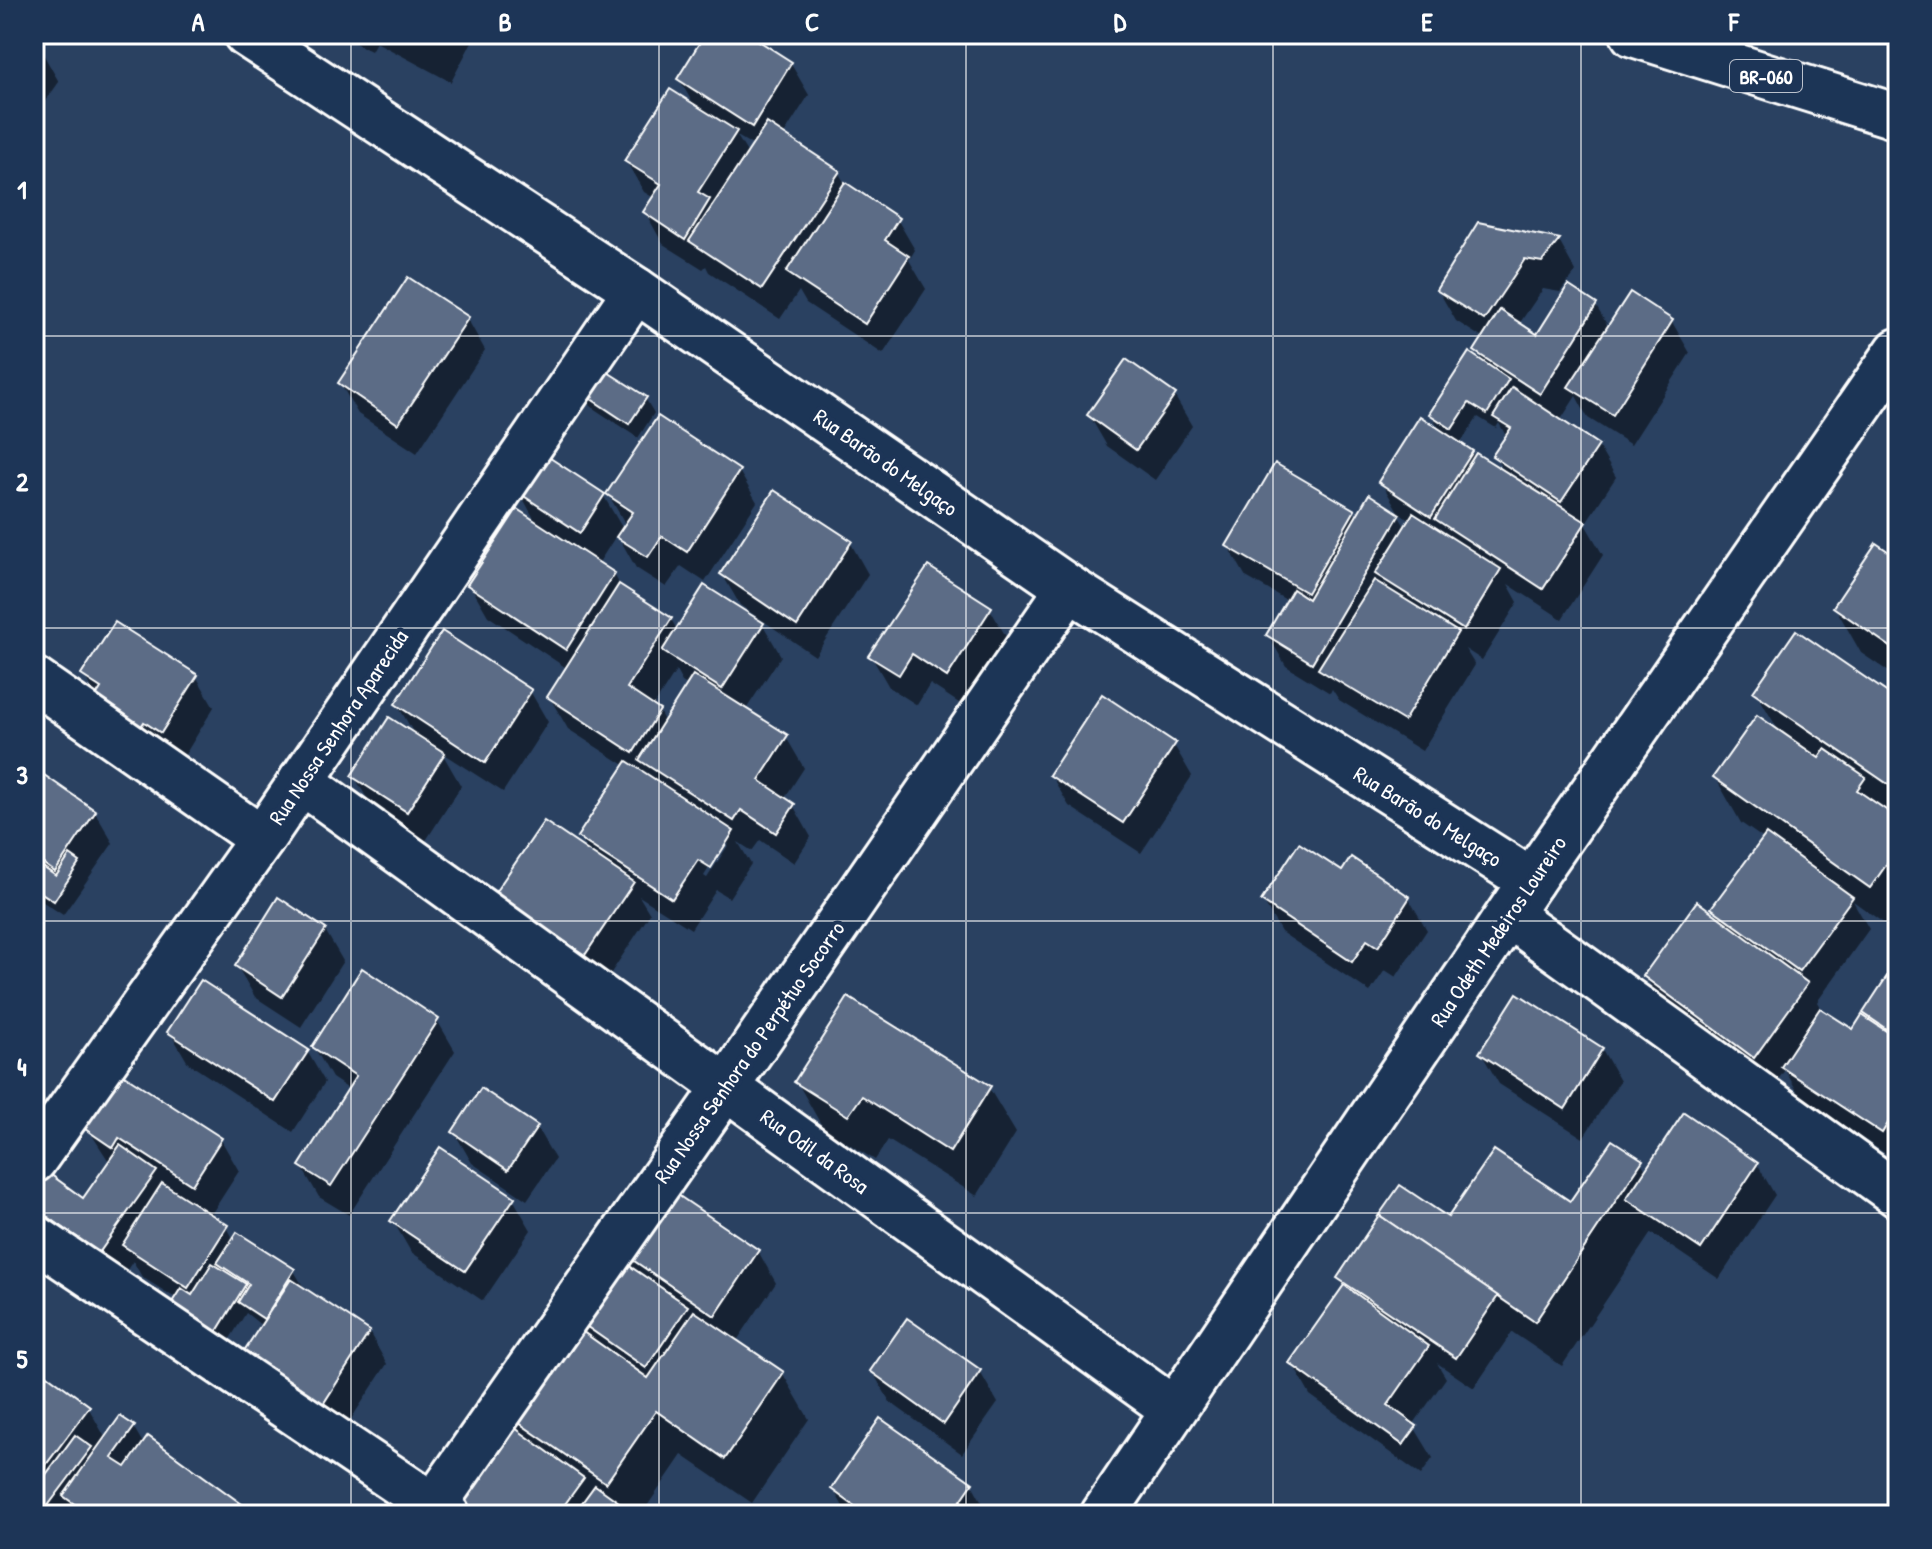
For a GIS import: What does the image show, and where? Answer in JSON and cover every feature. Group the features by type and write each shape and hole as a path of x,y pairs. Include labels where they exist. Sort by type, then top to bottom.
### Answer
{"street":[{"name":"Rua Barão do Melgaço","path":"246,34 636,290 1520,898 1898,1195"},
{"name":"BR-060","path":"1633,34 1898,117"},
{"name":"Rua Nossa Senhora Aparecida","path":"34,1160 262,839 636,290"},
{"name":"Rua Odeth Medeiros Loureiro","path":"1103,1515 1520,898 1898,351"},
{"name":"Rua Nossa Senhora do Perpétuo Socorro","path":"436,1512 1069,588"},
{"path":"34,680 262,839"},
{"name":"Rua Odil da Rosa","path":"301,781 1173,1409"},
{"path":"34,1237 436,1512"}],"building":[{"path":"705,34 748,34 792,62 752,127 677,79"},
{"path":"670,89 737,131 698,192 710,199 685,240 643,212 661,184 624,161"},
{"path":"767,123 840,171 762,289 689,241"},
{"path":"845,182 899,218 885,240 909,256 865,324 786,272"},
{"path":"1478,222 1560,239 1542,262 1525,259 1484,320 1436,290"},
{"path":"408,277 469,317 398,424 338,383"},
{"path":"1568,285 1597,304 1540,394 1474,351 1500,310 1537,334"},
{"path":"1630,292 1673,320 1613,415 1568,387"},
{"path":"1469,352 1509,379 1487,414 1469,403 1452,429 1429,414"},
{"path":"1126,359 1176,394 1136,450 1087,415"},
{"path":"595,364 647,397 629,424 579,391"},
{"path":"1512,387 1599,445 1561,502 1492,456 1511,428 1493,417"},
{"path":"658,416 740,470 687,552 662,536 648,557 616,537 633,512 606,494"},
{"path":"1420,416 1473,451 1431,517 1378,482"},
{"path":"541,452 605,494 580,533 516,491"},
{"path":"1476,453 1586,522 1543,589 1435,519"},
{"path":"1275,463 1355,510 1307,593 1226,546"},
{"path":"774,490 852,541 797,626 720,574"},
{"path":"1369,494 1400,514 1312,663 1266,635 1293,589 1308,599"},
{"path":"517,509 615,573 566,650 467,585"},
{"path":"1413,513 1501,569 1464,630 1375,574"},
{"path":"1876,543 1898,558 1898,652 1833,607"},
{"path":"928,566 992,607 947,677 912,654 899,675 868,656"},
{"path":"1374,580 1458,632 1404,721 1318,669"},
{"path":"619,584 672,618 627,688 660,710 633,753 547,697"},
{"path":"704,585 764,623 722,689 662,651"},
{"path":"115,622 198,675 161,733 144,722 137,733 91,704 101,688 81,675"},
{"path":"1796,630 1898,700 1898,791 1753,692"},
{"path":"442,631 532,690 485,763 395,704"},
{"path":"693,675 788,735 759,780 795,804 776,833 741,810 734,821 639,760"},
{"path":"1102,694 1176,743 1123,823 1049,775"},
{"path":"1757,715 1819,758 1825,749 1866,777 1857,790 1898,818 1898,848 1870,888 1713,777"},
{"path":"389,717 445,753 407,812 351,776"},
{"path":"627,761 734,831 711,868 698,860 672,899 577,837"},
{"path":"34,768 96,811 55,872 34,857"},
{"path":"544,821 634,882 585,955 494,894"},
{"path":"1766,834 1853,897 1799,971 1711,908"},
{"path":"1299,843 1342,871 1351,857 1410,897 1378,947 1367,940 1352,962 1261,901"},
{"path":"70,855 80,862 54,901 34,888 34,861 56,876"},
{"path":"278,897 326,929 282,997 235,966"},
{"path":"1697,901 1808,983 1754,1058 1643,976"},
{"path":"1895,964 1898,966 1898,1037 1863,1013"},
{"path":"362,968 439,1019 331,1186 299,1166 356,1076 312,1047"},
{"path":"201,980 309,1050 275,1102 167,1032"},
{"path":"1517,993 1603,1048 1565,1109 1479,1053"},
{"path":"848,997 991,1086 950,1152 862,1096 848,1116 794,1082"},
{"path":"1820,1008 1853,1029 1862,1015 1898,1039 1898,1107 1882,1133 1781,1067"},
{"path":"121,1073 222,1138 192,1185 119,1138 113,1148 85,1129"},
{"path":"481,1088 538,1126 508,1170 452,1132"},
{"path":"1684,1112 1758,1163 1701,1249 1626,1199"},
{"path":"1612,1140 1643,1160 1535,1322 1379,1215 1400,1185 1448,1217 1494,1150 1570,1201"},
{"path":"120,1145 157,1171 99,1253 34,1207 34,1190 47,1172 83,1198"},
{"path":"440,1147 515,1197 465,1271 390,1221"},
{"path":"162,1183 228,1225 188,1288 122,1245"},
{"path":"663,1185 759,1250 715,1316 618,1250"},
{"path":"1379,1215 1498,1296 1456,1358 1337,1278"},
{"path":"237,1232 295,1269 264,1319 238,1302 249,1284 217,1263"},
{"path":"615,1256 688,1306 646,1368 573,1317"},
{"path":"212,1263 246,1284 214,1336 169,1307 181,1288 192,1295"},
{"path":"291,1279 370,1331 318,1412 238,1360"},
{"path":"1344,1285 1429,1346 1388,1405 1417,1426 1403,1445 1289,1363"},
{"path":"694,1311 784,1372 725,1459 656,1411 606,1483 506,1414 569,1322 648,1378"},
{"path":"907,1318 981,1370 944,1424 870,1371"},
{"path":"34,1365 90,1406 42,1470 34,1464"},
{"path":"120,1416 135,1426 112,1458 126,1467 148,1436 257,1515 90,1515 63,1496"},
{"path":"880,1418 973,1483 951,1515 867,1515 831,1489"},
{"path":"504,1420 584,1478 557,1515 467,1515 446,1499"},
{"path":"75,1435 92,1447 41,1515 34,1515 34,1470 44,1477"},
{"path":"595,1485 637,1515 573,1515"}]}
